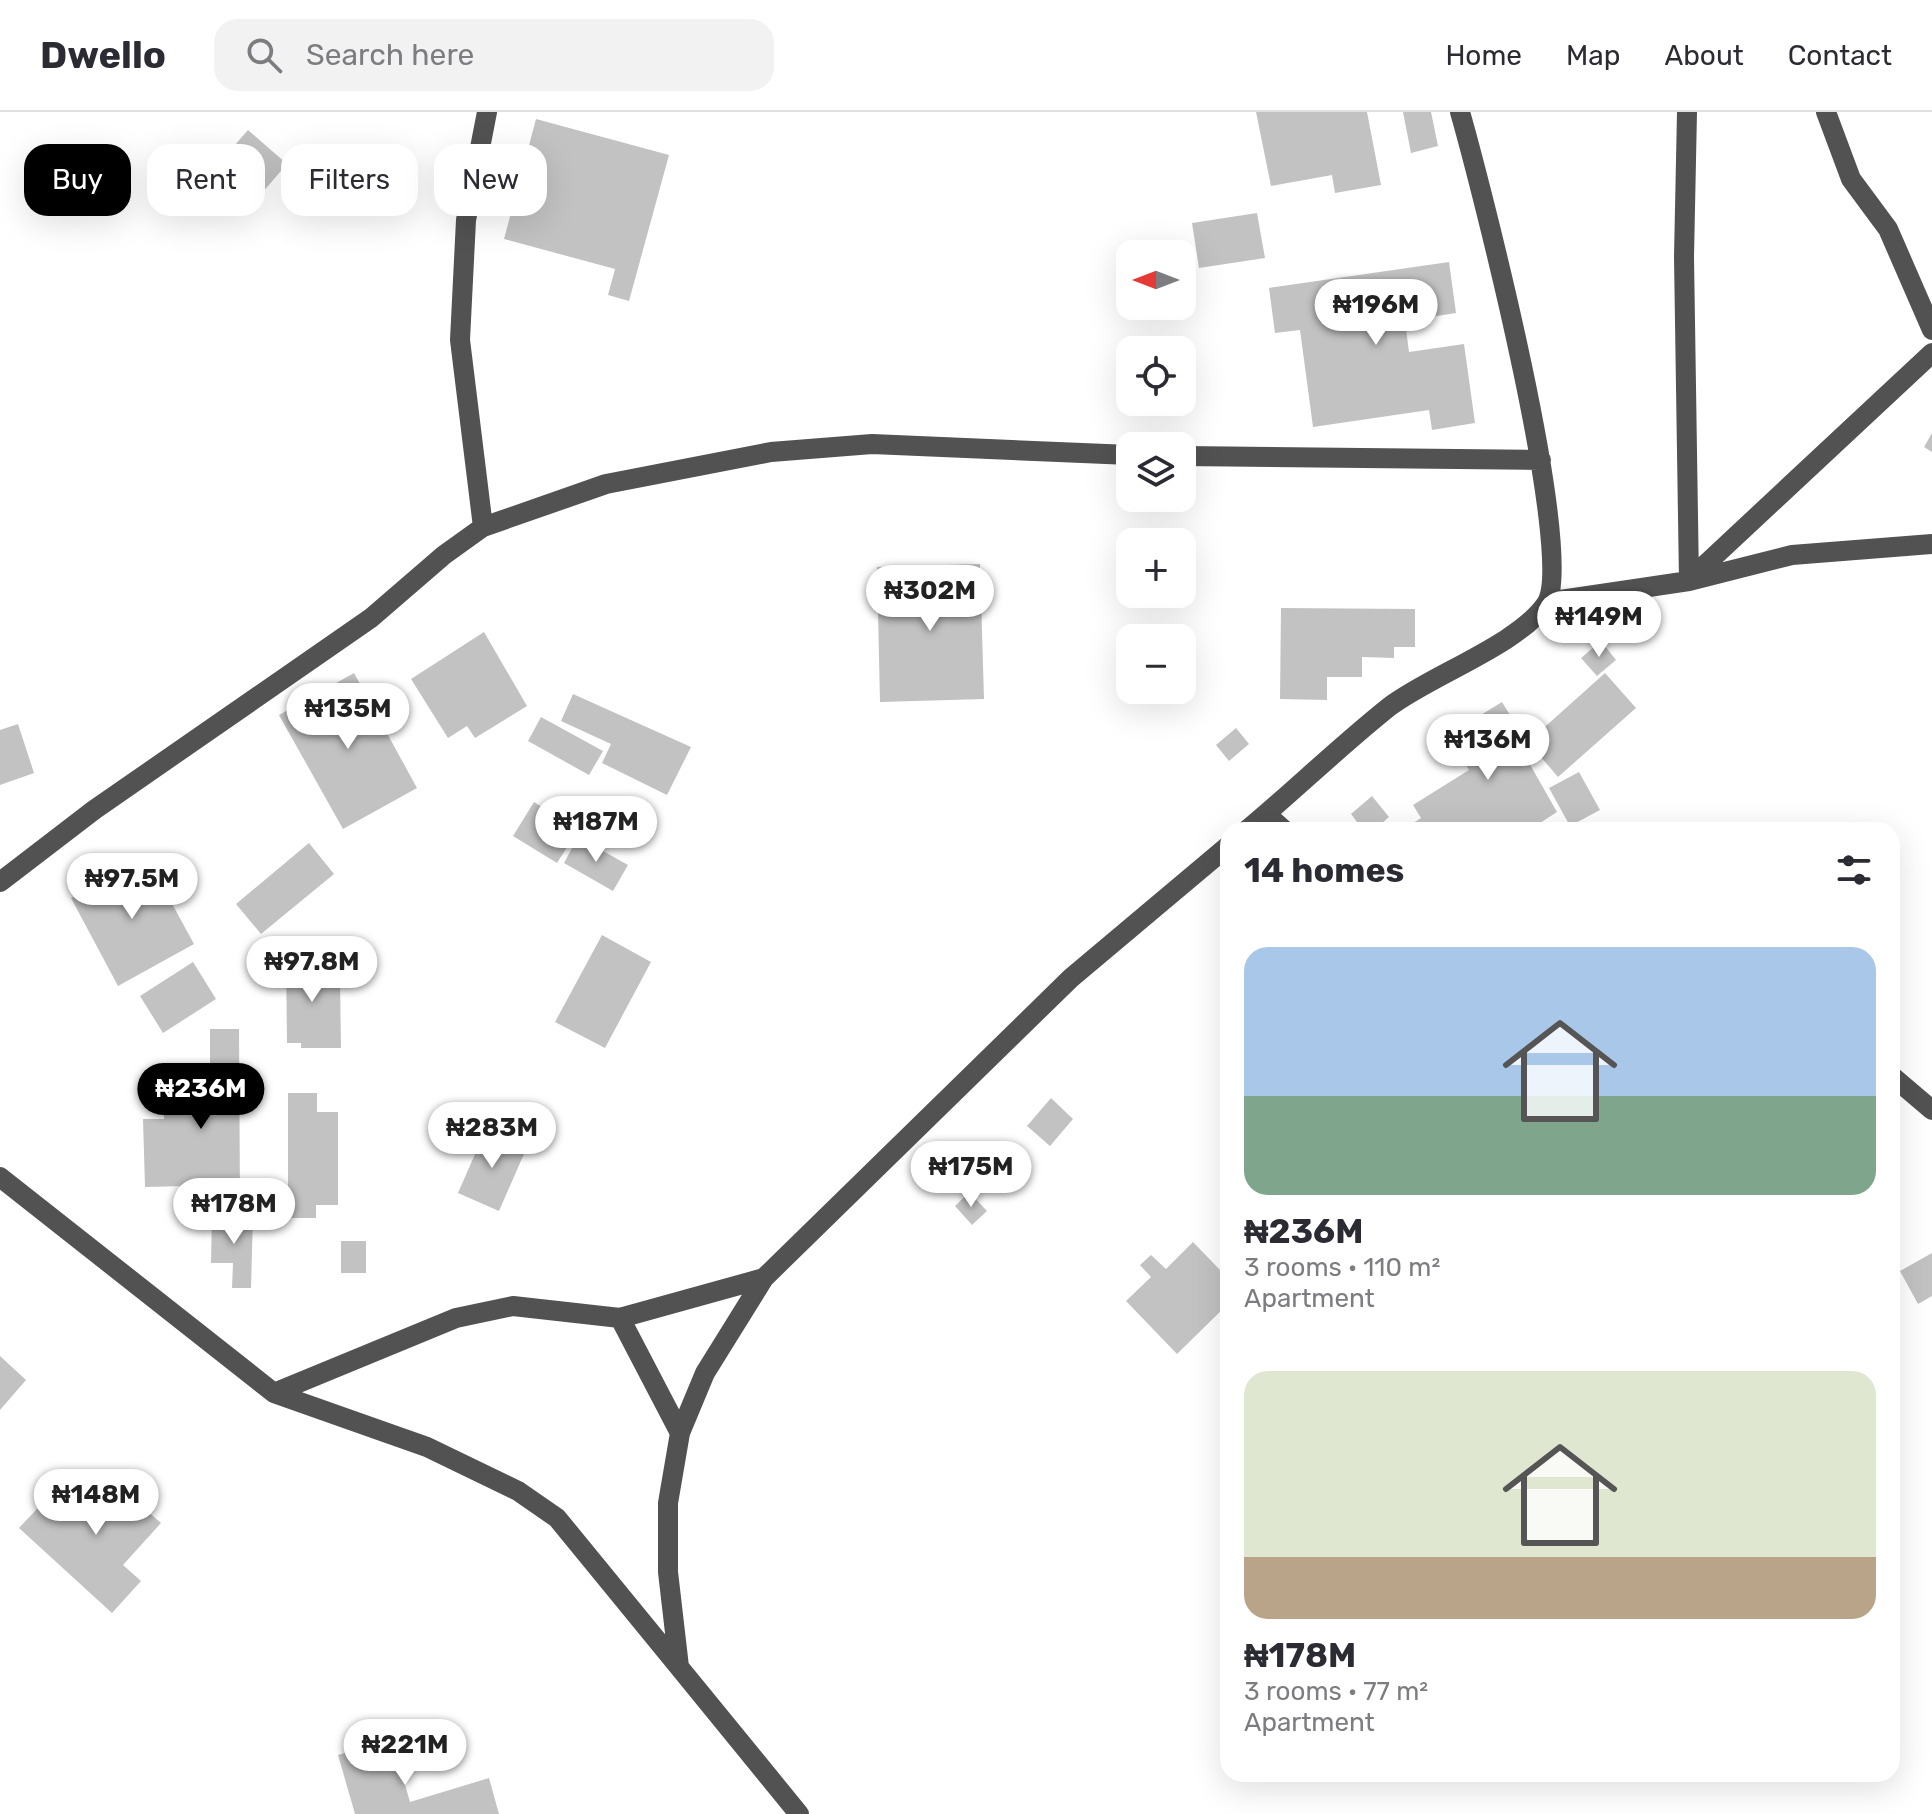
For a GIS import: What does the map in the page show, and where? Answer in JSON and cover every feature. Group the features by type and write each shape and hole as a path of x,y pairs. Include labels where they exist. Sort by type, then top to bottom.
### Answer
{"street":[{"path":"483,527 460,340 466,220 487,112"},
{"path":"1256,822 1391,705 1525,625 1547,602 1552,555 1541,460 1485,200 1460,112"},
{"path":"1687,112 1684,257 1689,581"},
{"path":"1826,112 1851,179 1888,229 1932,330"},
{"path":"1689,581 1932,353"},
{"path":"0,882 94,810 371,618 444,555 483,527 606,484 771,452 872,444 1116,454"},
{"path":"1196,456 1541,460"},
{"path":"1547,602 1689,581 1792,555 1932,544"},
{"path":"1266,814 1275,822"},
{"path":"679,1667 668,1572 668,1503 680,1433 705,1373 764,1278 1071,978 1220,853"},
{"path":"1900,1083 1932,1110"},
{"path":"0,1177 274,1393 427,1447 518,1491 557,1518 799,1814"},
{"path":"274,1393 456,1318 513,1306 620,1318 764,1278"},
{"path":"620,1318 680,1433"}],"building":[{"path":"1256,112 1367,112 1381,185 1335,193 1332,175 1271,186"},
{"path":"1403,112 1431,112 1438,146 1411,153"},
{"path":"536,119 669,155 629,301 608,295 615,269 504,239 510,216 547,216 547,144 529,144"},
{"path":"248,130 264,144 236,144"},
{"path":"265,145 281,159 281,171 265,190"},
{"path":"1257,213 1265,258 1199,268 1192,223"},
{"path":"1449,262 1456,313 1405,321 1409,352 1464,344 1475,423 1432,430 1429,410 1313,427 1300,330 1275,333 1269,288"},
{"path":"1932,433 1932,452 1924,447"},
{"path":"980,564 984,699 880,702 877,567"},
{"path":"1281,608 1415,609 1415,647 1394,647 1394,658 1362,657 1362,677 1327,677 1327,700 1280,699"},
{"path":"484,632 527,706 475,738 467,726 448,738 411,679"},
{"path":"1601,641 1616,660 1597,676 1581,658"},
{"path":"354,673 417,788 343,829 279,715"},
{"path":"1605,673 1636,708 1558,777 1528,742"},
{"path":"573,694 691,747 667,795 602,763 611,744 561,721"},
{"path":"1502,702 1524,738 1510,747 1517,758 1524,754 1557,812 1541,822 1415,822 1421,818 1413,805 1469,770 1448,735"},
{"path":"541,717 603,751 589,775 528,741"},
{"path":"18,724 34,773 0,785 0,730"},
{"path":"1236,728 1249,744 1229,761 1216,745"},
{"path":"1579,772 1600,810 1578,822 1568,822 1549,788"},
{"path":"1372,796 1389,817 1383,822 1357,822 1351,814"},
{"path":"534,802 578,830 557,863 513,836"},
{"path":"578,837 628,865 613,891 564,863"},
{"path":"309,843 334,874 261,934 236,904"},
{"path":"146,856 194,944 118,986 71,898"},
{"path":"602,935 651,962 605,1048 555,1022"},
{"path":"325,955 325,979 340,978 341,1048 301,1048 301,1043 287,1043 286,956"},
{"path":"193,962 216,999 163,1033 140,996"},
{"path":"210,1029 239,1029 240,1204 188,1205 188,1186 145,1187 143,1119 164,1119 164,1097 182,1097 182,1075 210,1075"},
{"path":"288,1093 317,1093 317,1112 338,1112 338,1205 316,1205 316,1218 288,1218"},
{"path":"1051,1098 1073,1119 1050,1146 1027,1126"},
{"path":"486,1129 527,1147 499,1211 458,1193"},
{"path":"969,1192 987,1211 972,1225 955,1206"},
{"path":"212,1214 253,1215 251,1288 232,1288 233,1263 211,1263"},
{"path":"341,1241 366,1241 366,1273 341,1273"},
{"path":"1193,1242 1220,1270 1220,1312 1177,1354 1126,1301 1151,1277 1140,1265 1151,1255 1166,1269"},
{"path":"1932,1253 1932,1296 1918,1304 1900,1271"},
{"path":"0,1356 26,1380 0,1410"},
{"path":"102,1473 124,1492 134,1480 155,1498 145,1509 161,1523 123,1565 141,1581 112,1613 19,1528 51,1494 69,1510"},
{"path":"392,1739 410,1802 489,1778 499,1814 355,1814 338,1755"}]}
